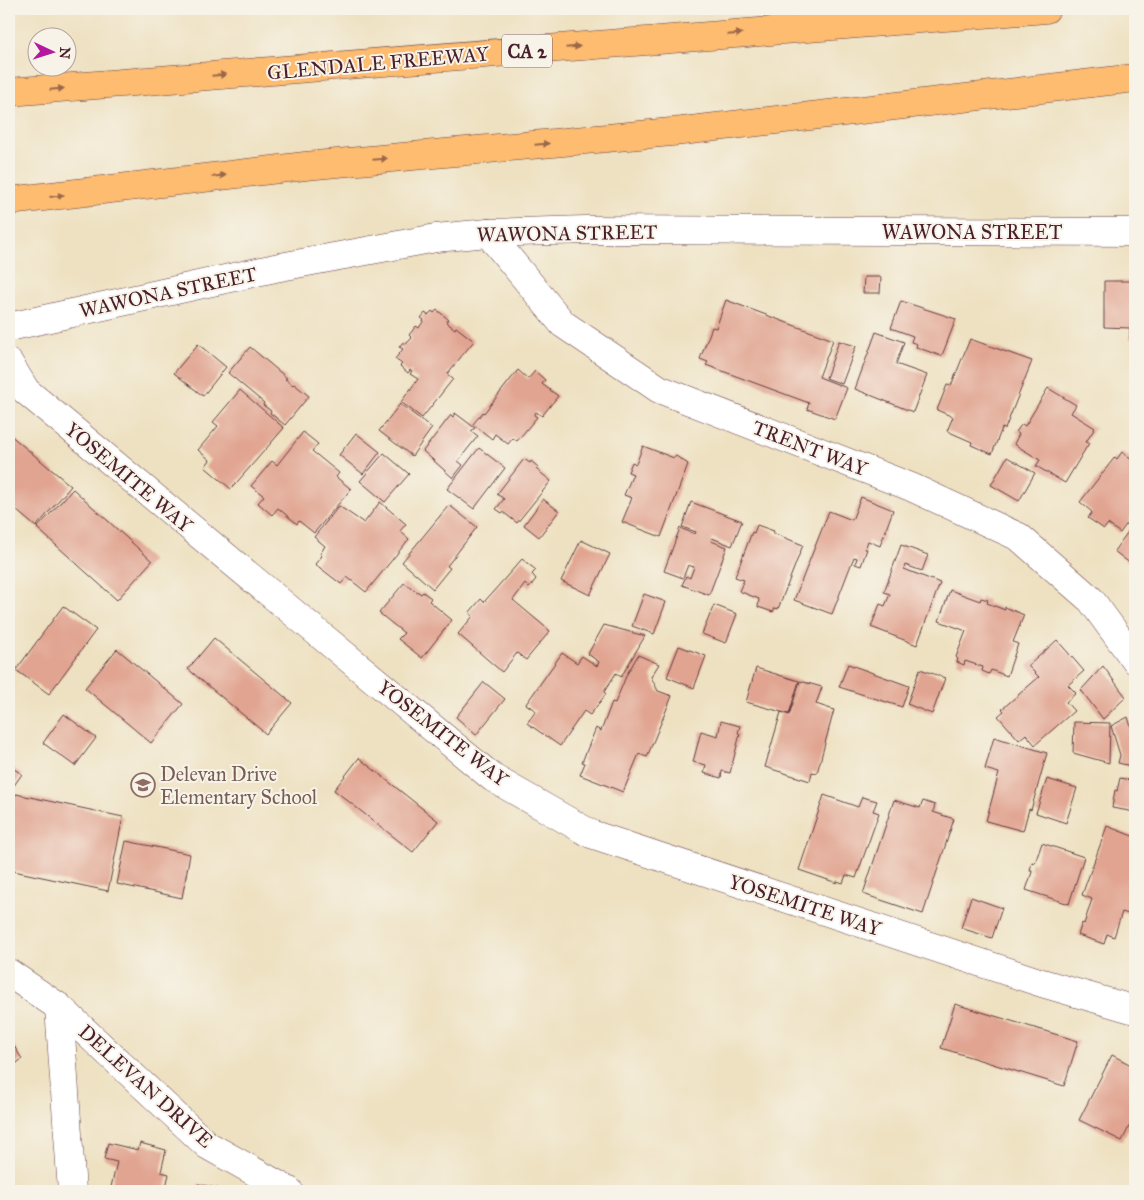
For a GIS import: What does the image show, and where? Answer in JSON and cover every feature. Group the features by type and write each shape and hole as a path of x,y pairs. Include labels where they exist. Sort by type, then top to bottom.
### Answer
{"highway":[{"name":"GLENDALE FREEWAY","path":"9,92 1046,9"},
{"path":"9,201 304,166 682,131 1135,78"}],"street":[{"name":"WAWONA STREET","path":"9,327 275,268 436,238 488,233 586,230 1135,232"},
{"name":"TRENT WAY","path":"488,233 563,324 659,389 911,488 1019,537 1091,600 1135,660"},
{"name":"YOSEMITE WAY","path":"9,363 26,391 493,778 591,834 1042,983 1135,1010"},
{"name":"DELEVAN DRIVE","path":"9,973 59,1007 207,1145 289,1191"},
{"path":"59,1007 72,1191"}],"building":[{"path":"864,277 881,277 880,293 863,293"},
{"path":"1104,281 1135,281 1135,339 1130,339 1130,328 1104,327"},
{"path":"726,300 833,340 819,377 847,388 835,419 807,409 809,403 706,365 708,362 700,359 712,327 716,328"},
{"path":"901,301 956,319 941,356 916,347 917,344 911,342 913,336 891,328"},
{"path":"437,310 448,319 446,322 474,341 447,374 453,379 422,418 401,402 418,379 410,374 412,371 410,370 408,373 400,366 402,364 395,359 403,349 399,347 403,342 406,344 412,338 409,335 416,326 419,328 424,320 421,318 425,313 428,315 432,311 434,313"},
{"path":"876,332 904,342 896,364 927,375 913,412 855,389"},
{"path":"970,339 1032,361 1005,429 1002,428 992,454 971,445 972,442 947,431 953,417 937,410 947,385 951,386"},
{"path":"839,341 856,346 842,384 826,378"},
{"path":"198,344 226,367 203,396 174,373"},
{"path":"250,347 287,378 285,379 309,396 285,425 270,413 271,411 263,405 264,403 228,373"},
{"path":"518,370 528,379 535,371 545,380 542,384 558,396 542,416 536,412 534,415 537,417 517,441 513,438 508,444 495,434 492,439 473,424"},
{"path":"1048,388 1076,405 1071,413 1095,428 1086,442 1089,443 1065,483 1036,466 1040,460 1014,444 1019,434 1016,432 1022,424 1025,426"},
{"path":"240,390 284,428 231,489 205,467 210,460 198,450 218,426 213,422"},
{"path":"400,404 432,428 412,456 379,431"},
{"path":"455,413 475,428 471,431 478,436 458,461 463,465 453,478 423,451 451,415 453,417"},
{"path":"303,432 318,444 312,451 339,473 336,477 351,489 314,533 299,521 297,524 278,508 272,515 258,503 264,496 251,486 272,461 277,465"},
{"path":"356,433 380,452 363,474 339,455"},
{"path":"9,434 71,486 36,527 9,504"},
{"path":"643,446 674,458 676,456 688,464 661,537 622,522 632,498 624,495 633,474 628,472 632,462 636,464"},
{"path":"479,448 505,468 474,509 447,489"},
{"path":"1122,452 1135,461 1135,512 1120,533 1108,524 1104,529 1088,518 1092,512 1080,502 1115,457 1117,459"},
{"path":"384,453 409,474 385,502 360,481"},
{"path":"1007,457 1035,473 1019,501 991,485"},
{"path":"524,459 530,463 531,461 538,467 536,469 551,481 517,523 496,509 504,499 497,494"},
{"path":"73,489 152,561 117,600 37,528"},
{"path":"861,497 893,510 880,546 868,541 861,566 855,564 857,558 854,557 832,614 794,600 829,511 852,520"},
{"path":"543,499 559,511 539,537 524,525"},
{"path":"380,502 406,524 400,531 409,539 366,592 347,577 341,584 315,564 322,556 320,554 325,546 314,537 339,506 364,523"},
{"path":"691,502 742,521 732,546 712,538 711,541 727,547 709,595 682,585 686,576 690,578 694,567 688,565 683,578 664,571 680,528 695,534 696,532 682,527"},
{"path":"449,505 477,527 447,566 450,568 433,589 402,562"},
{"path":"1135,522 1135,567 1114,551"},
{"path":"757,525 803,545 778,609 775,608 773,612 758,607 759,599 739,591 744,580 735,577 752,532 754,533"},
{"path":"581,540 610,554 590,595 561,581"},
{"path":"901,545 928,555 922,571 905,565 904,569 940,583 917,645 871,627 880,604 885,606 890,594 884,592"},
{"path":"522,559 536,570 532,574 536,579 529,588 525,584 513,600 550,631 526,660 517,653 502,672 458,634 473,616 469,613 481,599 484,602"},
{"path":"404,583 431,598 429,601 452,620 422,658 398,639 404,633 379,613"},
{"path":"950,590 980,601 981,598 988,600 987,603 1005,610 1005,607 1024,615 1013,642 1018,644 1007,676 991,670 989,674 982,671 983,667 965,661 964,665 957,662 958,659 956,657 966,631 939,621"},
{"path":"644,594 666,602 654,634 632,626"},
{"path":"714,605 737,614 726,643 702,634"},
{"path":"63,606 96,630 49,694 16,670"},
{"path":"604,625 645,636 621,677 616,673 604,692 606,694 590,715 584,711 560,746 527,723 536,711 526,704 562,653 577,663 582,656 597,666 599,662 588,654"},
{"path":"214,638 292,703 266,734 188,669"},
{"path":"1057,640 1084,671 1068,685 1076,693 1066,702 1074,711 1035,745 1026,734 1019,740 998,716 1004,711 1002,709 1039,677 1028,666"},
{"path":"679,646 706,656 694,688 667,677"},
{"path":"117,649 183,704 151,743 85,688"},
{"path":"638,655 659,664 651,677 658,691 672,696 647,757 639,754 623,792 580,775 585,763 582,762 596,728 601,731 612,702 615,703 627,674"},
{"path":"848,664 909,686 902,707 839,687"},
{"path":"1103,666 1126,697 1103,719 1081,690"},
{"path":"756,668 799,681 789,714 746,702"},
{"path":"920,669 945,678 932,714 907,704"},
{"path":"800,681 822,687 816,704 834,710 817,773 812,772 810,781 765,767 781,712 789,715"},
{"path":"484,682 505,699 476,735 456,717"},
{"path":"64,714 96,738 75,766 43,743"},
{"path":"1128,717 1135,740 1135,767 1118,763 1120,755 1111,726"},
{"path":"721,721 740,726 738,733 740,734 730,773 722,771 721,778 704,773 706,765 693,762 701,731 718,736"},
{"path":"1074,722 1110,723 1109,763 1073,753"},
{"path":"994,737 1047,753 1023,831 986,821 999,773 985,769"},
{"path":"359,758 438,821 413,852 334,790"},
{"path":"9,766 22,774 13,787 9,784"},
{"path":"1120,778 1135,781 1135,812 1112,808 1115,790 1117,791"},
{"path":"1047,779 1077,788 1066,823 1036,813"},
{"path":"9,789 12,791 10,794 15,796 16,794 123,817 108,891 9,870"},
{"path":"824,795 858,807 862,797 877,801 873,811 879,813 856,878 846,875 843,883 837,881 837,883 799,870"},
{"path":"894,800 920,808 923,801 935,805 933,812 954,819 923,914 863,894"},
{"path":"1107,826 1135,837 1135,916 1122,912 1114,937 1107,934 1104,944 1078,935 1082,923 1084,924 1092,899 1082,895"},
{"path":"126,841 190,854 182,898 117,884"},
{"path":"1042,843 1084,857 1069,904 1026,890 1032,872 1030,870 1032,862 1035,863"},
{"path":"971,897 1002,908 992,938 961,928"},
{"path":"955,1004 1078,1041 1064,1086 941,1048"},
{"path":"9,1038 22,1059 9,1069"},
{"path":"1112,1055 1135,1067 1135,1115 1122,1141 1079,1120"},
{"path":"108,1143 138,1150 140,1143 166,1150 161,1172 169,1174 165,1191 110,1191 117,1162 104,1159"},
{"path":"198,1184 226,1190 226,1191 197,1191"}],"place":[{"name":"Delevan Drive Elementary School","path":"143,785"}]}
